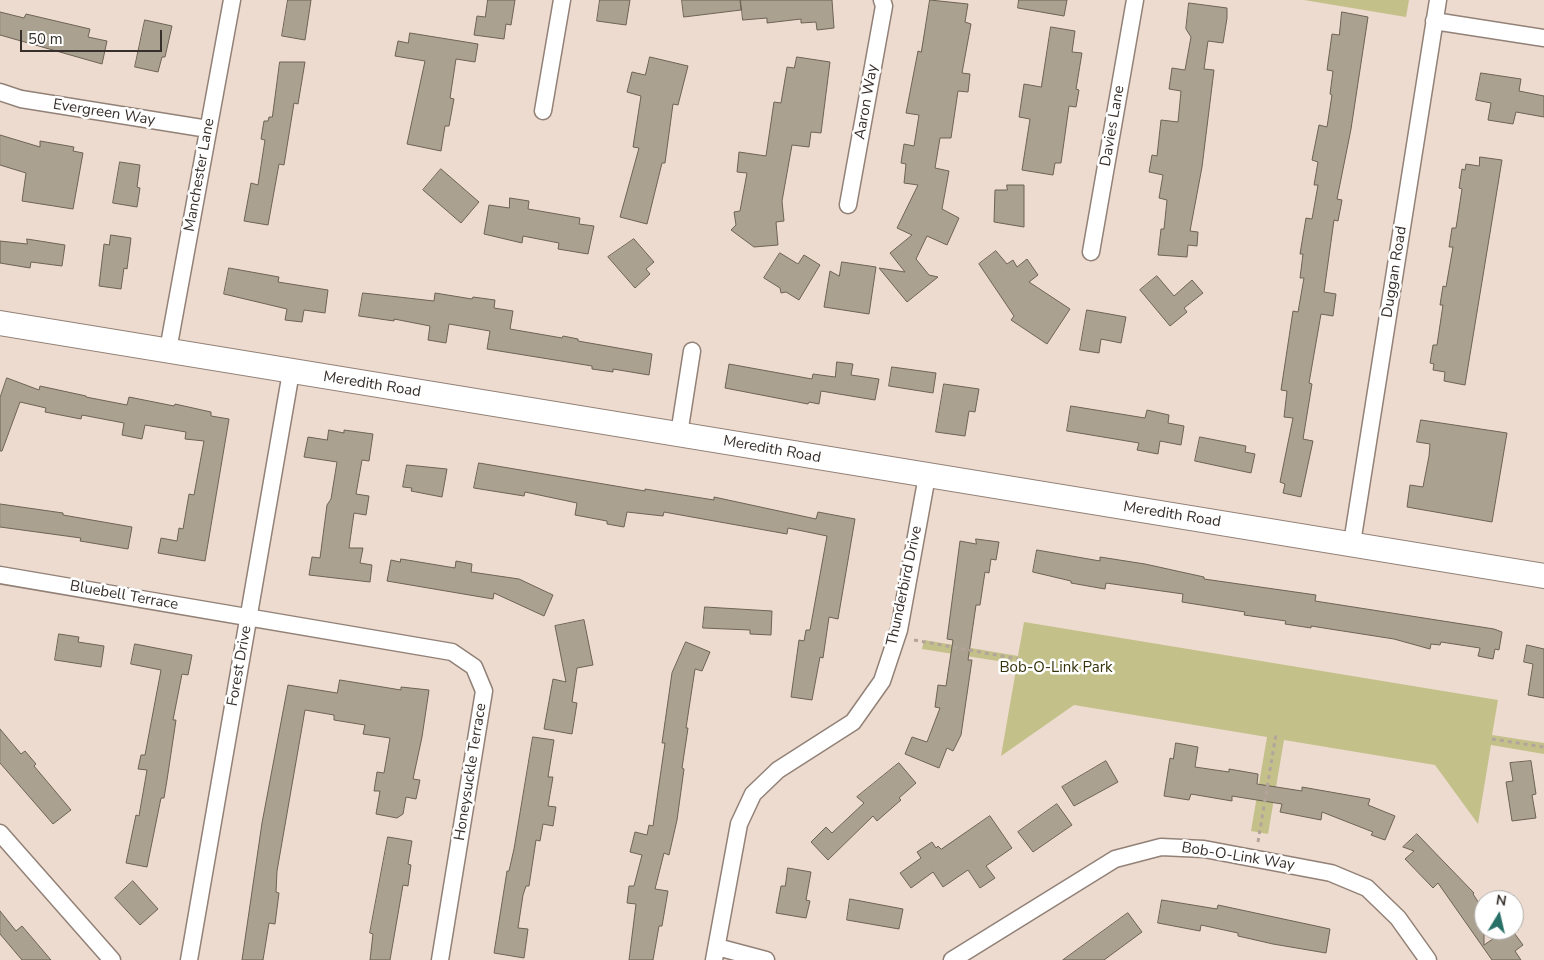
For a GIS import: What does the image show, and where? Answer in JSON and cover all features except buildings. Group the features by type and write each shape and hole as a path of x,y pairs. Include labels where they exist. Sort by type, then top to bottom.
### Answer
{"street":[{"name":"Manchester Lane","path":"168,350 232,0"},
{"path":"542,111 562,0"},
{"name":"Aaron Way","path":"848,205 884,6 882,0"},
{"name":"Davies Lane","path":"1091,252 1135,0"},
{"name":"Duggan Road","path":"1352,543 1438,0"},
{"path":"1434,21 1544,38"},
{"name":"Evergreen Way","path":"0,92 21,99 208,129"},
{"name":"Meredith Road","path":"0,323 927,476 1352,543 1544,576"},
{"path":"678,434 692,352"},
{"name":"Forest Drive","path":"189,960 291,372"},
{"name":"Thunderbird Drive","path":"715,954 739,824 754,794 778,770 853,722 882,680 896,637 927,476"},
{"name":"Bluebell Terrace","path":"0,575 248,618"},
{"name":"Honeysuckle Terrace","path":"248,618 452,652 474,667 484,691 440,960"},
{"path":"0,833 112,960"},
{"name":"Bob-O-Link Way","path":"952,960 1115,859 1161,847 1204,849 1256,858 1331,873 1367,888 1398,918 1428,960"},
{"path":"715,954 766,960"}],"path":[{"path":"896,637 1018,659"},
{"path":"1256,858 1276,734"},
{"path":"1492,739 1544,747"}],"green space":[{"path":"1304,0 1409,0 1406,17"},
{"name":"Bob-O-Link Park","path":"1024,622 1498,700 1492,735 1544,743 1544,754 1491,745 1478,824 1435,765 1284,740 1268,834 1251,831 1267,737 1074,705 1001,756 1017,664 922,649 924,640 1018,656"}]}
